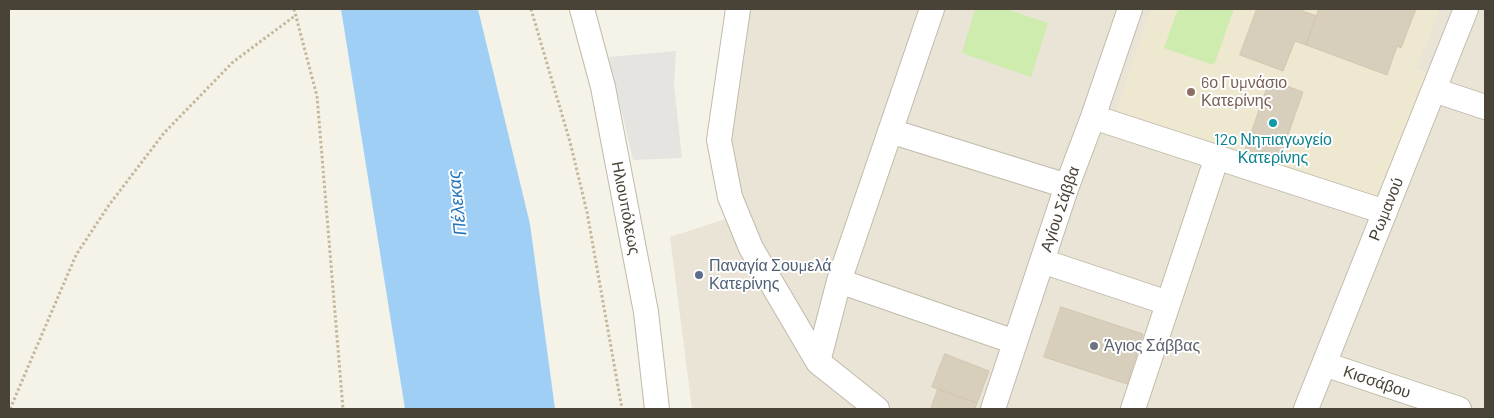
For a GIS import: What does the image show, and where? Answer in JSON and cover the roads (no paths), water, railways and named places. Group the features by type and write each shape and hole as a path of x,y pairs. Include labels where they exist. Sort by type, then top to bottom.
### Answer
{"street":[{"name":"Ηλιουπόλεως","path":"582,9 603,87 642,292 657,409"},
{"path":"738,9 719,140 730,197 752,248 818,362 877,409"},
{"path":"818,362 839,281 932,9"},
{"name":"Ρωμανού","path":"1306,409 1466,9"},
{"name":"Αγίου Σάββα","path":"993,409 1067,186 1094,117 1126,10"},
{"path":"1434,90 1485,107"},
{"path":"1094,117 1385,212"},
{"path":"890,131 1067,186"},
{"path":"1133,409 1217,157"},
{"path":"1042,262 1168,303"},
{"path":"839,281 1015,342"},
{"name":"Κισσάβου","path":"1324,364 1459,409"}],"water":[{"name":"Πέλεκας","path":"341,9 478,9 530,224 555,409 405,409"}],"place":[{"name":"6ο Γυμνάσιο Κατερίνης","path":"1191,92"},
{"name":"12ο Νηπιαγωγείο Κατερίνης","path":"1273,123"},
{"name":"Παναγία Σουμελά Κατερίνης","path":"699,275"},
{"name":"Άγιος Σάββας","path":"1094,346"}]}
